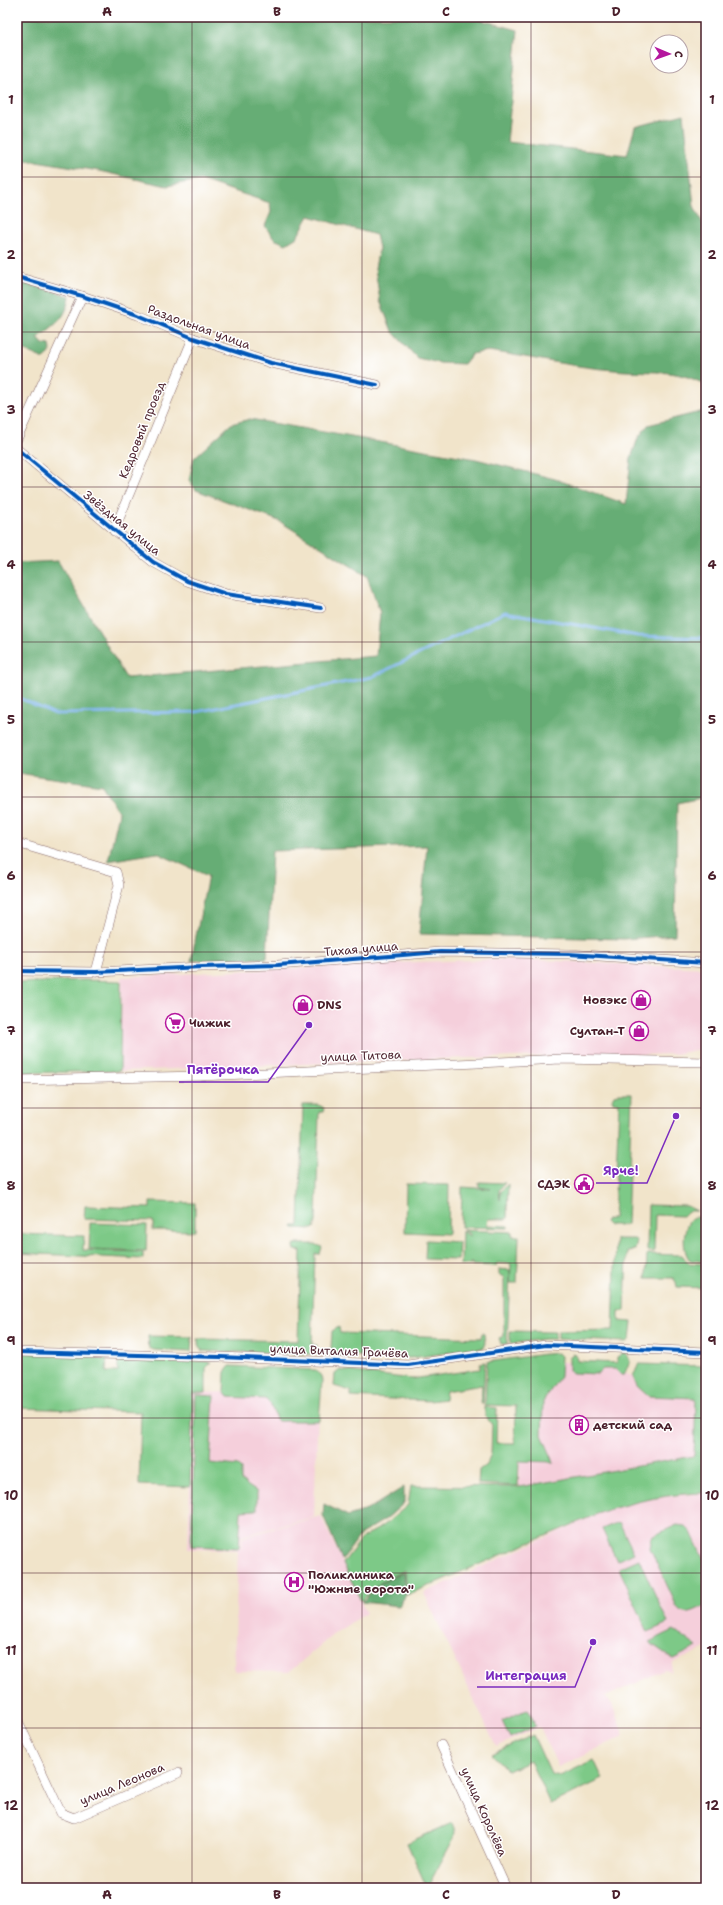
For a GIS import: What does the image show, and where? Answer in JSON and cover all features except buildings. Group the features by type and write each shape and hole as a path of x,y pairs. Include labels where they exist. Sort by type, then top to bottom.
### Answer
{"street":[{"name":"Раздольная улица","path":"17,277 82,296 138,315 193,338 271,363 377,385"},
{"path":"17,439 82,296"},
{"name":"Кедровый проезд","path":"114,531 193,338"},
{"name":"Звёздная улица","path":"17,449 153,562 187,581 226,594 321,608"},
{"path":"17,843 116,872 119,885 96,972"},
{"name":"Тихая улица","path":"17,971 96,972 333,962 440,952 568,954 706,963"},
{"name":"улица Титова","path":"17,1080 201,1076 561,1059 706,1062"},
{"name":"улица Виталия Грачёва","path":"17,1352 220,1357 408,1365 546,1345 706,1352"},
{"name":"улица Леонова","path":"17,1719 62,1813 74,1818 178,1773"},
{"name":"улица Королёва","path":"441,1745 506,1888"}],"shaded area":[{"path":"514,959 706,968 706,1048 675,1054 464,1058 120,1071 122,977 416,962"},
{"path":"522,1360 624,1365 623,1373 633,1376 637,1386 648,1396 697,1398 694,1456 519,1487"},
{"path":"319,1382 314,1517 242,1536 241,1550 243,1537 321,1516 366,1613 335,1633 289,1672 234,1671 238,1550 188,1549 193,1393 226,1392"},
{"path":"706,1493 706,1648 673,1663 671,1672 665,1670 605,1697 612,1704 624,1736 558,1767 540,1727 496,1747 424,1593 602,1512 630,1503 671,1496"}],"green space":[{"path":"17,17 470,17 518,30 507,142 627,155 635,127 684,114 694,206 706,230 706,385 694,379 672,373 598,369 488,351 472,354 464,364 439,363 417,358 392,331 380,301 375,268 379,248 376,235 309,216 297,237 286,244 274,239 265,226 271,212 270,203 200,180 167,186 99,171 17,158"},
{"path":"17,281 70,296 63,316 55,325 38,338 43,344 50,345 51,350 44,359 19,348 17,352"},
{"path":"706,405 706,797 677,803 675,935 624,939 419,934 427,846 272,851 267,958 191,961 208,876 157,853 108,861 119,813 102,785 17,773 17,563 58,561 126,678 376,656 380,613 367,576 279,521 196,490 189,480 194,458 231,424 250,419 476,459 555,479 626,504 631,458 638,438 648,425 704,411"},
{"path":"84,980 121,981 120,1071 17,1073 17,983"},
{"path":"632,1094 627,1225 608,1225 605,1222 606,1220 614,1218 619,1103 613,1102 612,1099 614,1095"},
{"path":"303,1105 319,1105 324,1108 323,1112 319,1112 316,1222 314,1228 312,1229 294,1228 293,1226 299,1226"},
{"path":"479,1182 505,1183 499,1190 500,1200 501,1191 508,1184 507,1219 488,1219 487,1225 508,1226 508,1228 461,1227 462,1187 491,1189 479,1187"},
{"path":"406,1184 449,1185 448,1234 405,1232"},
{"path":"150,1202 195,1203 195,1231 153,1230 153,1221 84,1219 85,1206 150,1208"},
{"path":"648,1205 687,1206 697,1211 688,1211 683,1216 655,1215 654,1252 647,1251"},
{"path":"696,1217 706,1217 706,1262 690,1260 685,1250 684,1236 688,1224 691,1219"},
{"path":"90,1223 147,1225 146,1251 89,1249"},
{"path":"463,1230 512,1232 512,1236 519,1236 517,1283 510,1283 511,1264 497,1263 496,1266 472,1265 472,1263 470,1263 470,1265 461,1265 462,1231 470,1236 470,1234"},
{"path":"17,1234 84,1236 83,1250 143,1252 143,1259 17,1253"},
{"path":"616,1239 634,1239 637,1241 635,1250 627,1251 625,1311 619,1311 619,1321 632,1322 630,1339 626,1342 558,1339 558,1331 613,1330"},
{"path":"426,1240 459,1242 458,1260 425,1259"},
{"path":"295,1244 315,1244 322,1247 320,1254 315,1254 312,1345 317,1345 316,1353 202,1351 197,1339 298,1341 301,1251 295,1250"},
{"path":"647,1254 681,1255 688,1263 706,1264 706,1288 677,1287 673,1278 646,1278"},
{"path":"499,1269 510,1270 507,1344 501,1344 499,1338 504,1336 504,1277 499,1275"},
{"path":"339,1327 340,1333 481,1338 482,1333 484,1334 485,1343 483,1348 411,1358 335,1355 332,1354 331,1348 332,1331"},
{"path":"510,1331 555,1332 555,1339 544,1339 510,1344"},
{"path":"148,1336 192,1337 191,1352 154,1350 149,1348"},
{"path":"17,1352 107,1356 106,1372 118,1372 118,1357 212,1362 206,1368 206,1393 193,1393 190,1487 139,1485 141,1412 17,1408"},
{"path":"558,1353 561,1356 560,1376 543,1402 542,1435 554,1462 519,1461 518,1486 478,1484 479,1470 486,1465 491,1454 492,1425 485,1415 485,1407 497,1408 496,1443 515,1443 516,1406 485,1405 487,1362"},
{"path":"623,1353 627,1354 630,1361 624,1375 621,1375 616,1369 603,1369 598,1374 573,1373 569,1371 569,1357 573,1354 576,1355 577,1361 617,1363 617,1357"},
{"path":"485,1362 483,1403 481,1403 482,1385 446,1391 445,1399 430,1401 351,1397 351,1391 334,1386 335,1374 340,1370 412,1379 480,1369 480,1363"},
{"path":"639,1364 706,1366 706,1493 680,1494 654,1498 602,1512 407,1595 405,1570 380,1583 361,1601 343,1563 363,1537 383,1526 408,1505 411,1486 519,1487 694,1456 696,1398 648,1396 637,1386 633,1376"},
{"path":"230,1366 316,1370 321,1376 322,1381 319,1421 278,1421 270,1403 265,1399 228,1397 224,1392 225,1372"},
{"path":"196,1395 214,1396 210,1463 238,1466 241,1469 241,1481 257,1492 257,1510 241,1511 239,1548 191,1546"},
{"path":"404,1487 404,1503 386,1519 361,1534 342,1560 323,1515 324,1504 348,1516 367,1510"},
{"path":"619,1522 634,1553 617,1561 602,1529"},
{"path":"677,1525 685,1526 691,1532 706,1565 706,1605 691,1612 684,1612 677,1607 650,1548 652,1537"},
{"path":"639,1559 668,1623 648,1632 619,1568"},
{"path":"404,1572 406,1595 399,1606 362,1602 381,1583"},
{"path":"674,1630 697,1647 673,1659 649,1642"},
{"path":"528,1709 536,1726 510,1738 502,1721"},
{"path":"533,1735 551,1774 560,1776 594,1760 603,1779 550,1804 530,1761 508,1771 492,1754"},
{"path":"452,1823 455,1831 454,1838 427,1888 407,1843"}],"waterway":[{"path":"17,697 55,714 196,712 372,677 505,612 638,636 706,638"}],"cycle path":[{"path":"17,277 82,296 138,315 193,338 271,363 377,385"},
{"path":"17,449 153,562 187,581 226,594 321,608"},
{"path":"17,971 96,972 278,965 440,952 569,954 706,963"},
{"path":"17,1352 220,1357 408,1365 546,1345 706,1352"}],"place":[{"name":"Новэкс","path":"641,1000"},
{"name":"DNS","path":"303,1005"},
{"name":"Чижик","path":"175,1023"},
{"name":"Пятёрочка","path":"309,1025"},
{"name":"Султан-Т","path":"639,1031"},
{"name":"Ярче!","path":"676,1116"},
{"name":"СДЭК","path":"584,1184"},
{"name":"детский сад","path":"579,1425"},
{"name":"Поликлиника \"Южные ворота\"","path":"294,1582"},
{"name":"Интеграция","path":"593,1642"}]}
